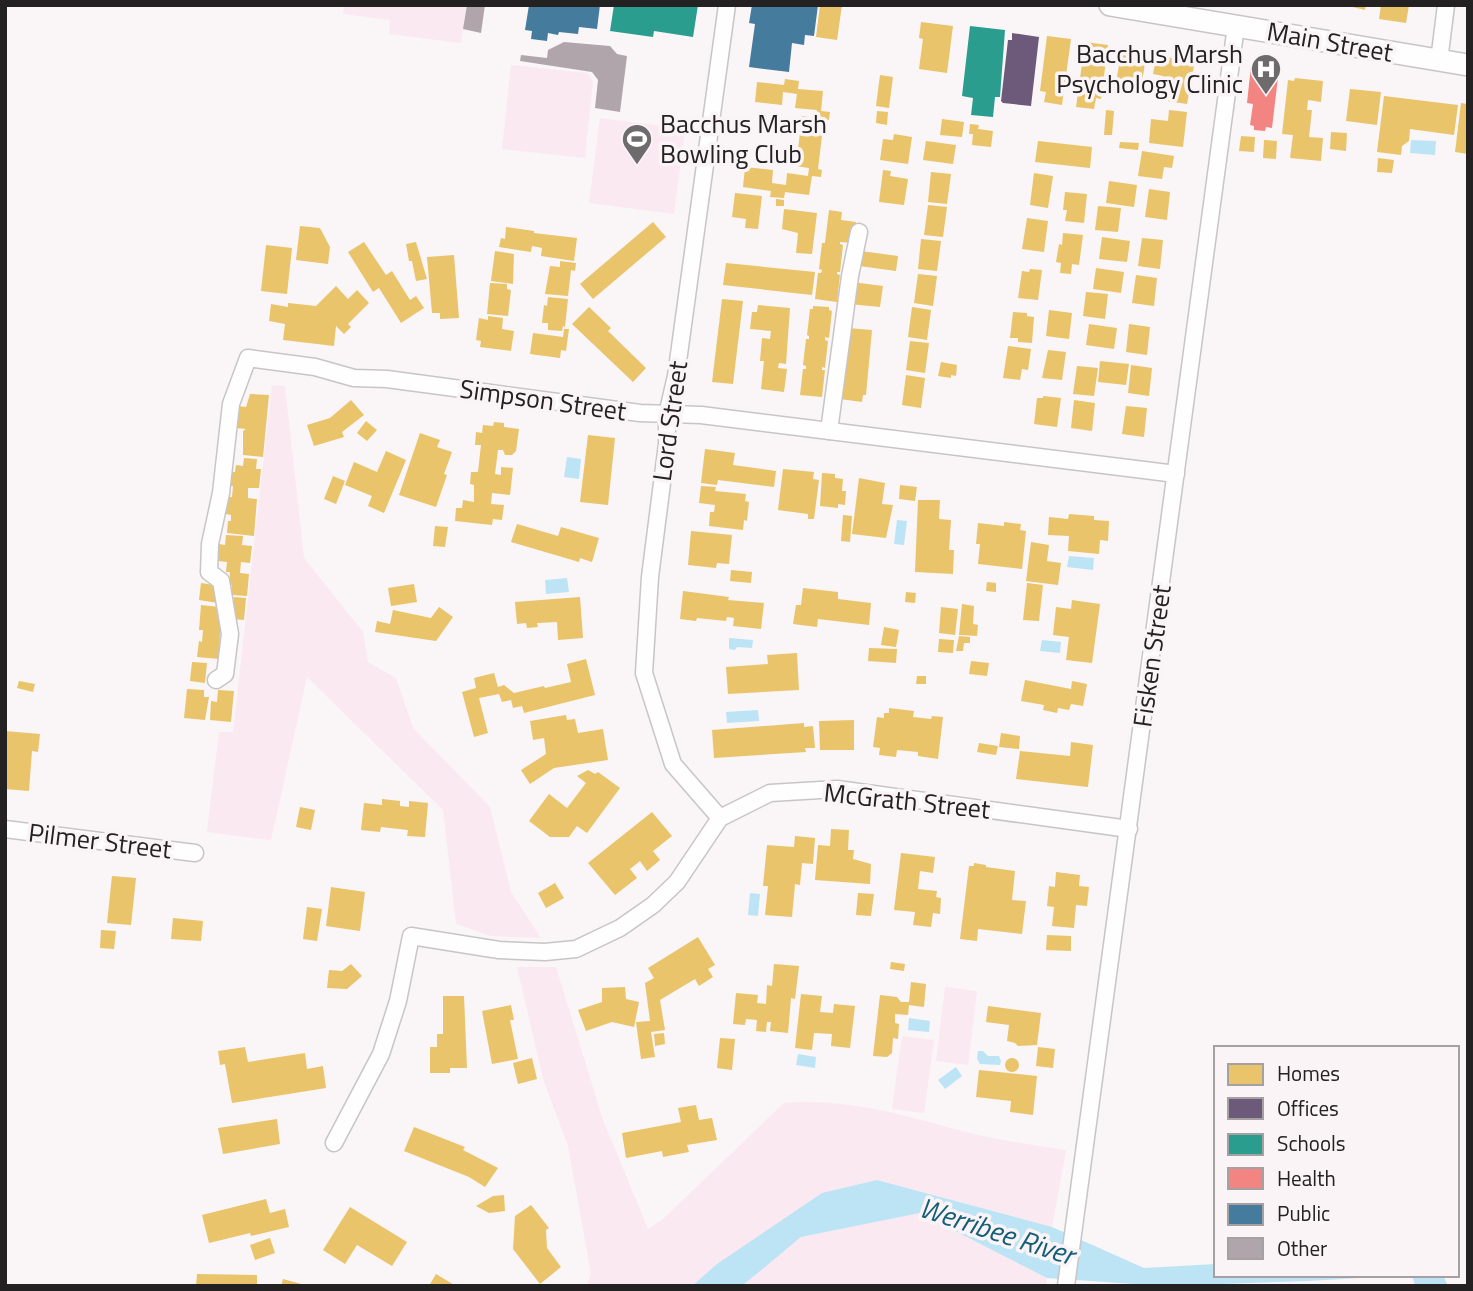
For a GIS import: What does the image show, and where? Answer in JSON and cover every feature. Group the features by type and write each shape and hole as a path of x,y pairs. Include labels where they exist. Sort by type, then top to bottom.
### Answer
{"main road":[{"name":"Main Street","path":"1110,5 1468,65"}],"street":[{"name":"Lord Street","path":"720,818 673,764 644,673 650,577 667,444 667,415 676,376 727,5"},
{"path":"1439,61 1446,5"},
{"name":"Fisken Street","path":"1066,1286 1236,26"},
{"path":"829,431 850,276 859,232"},
{"name":"Simpson Street","path":"216,680 225,674 230,634 221,581 209,572 210,544 220,493 231,404 248,358 315,367 354,378 387,379 640,413 701,415 1176,474"},
{"name":"McGrath Street","path":"334,1143 381,1054 398,1000 411,936 499,950 545,952 576,949 621,928 653,905 677,882 720,818 770,793 837,789 1129,829"},
{"name":"Pilmer Street","path":"5,829 195,853"}],"shaded area":[{"path":"344,5 467,5 461,43 389,34 390,20 343,14"},
{"path":"511,65 587,73 593,81 585,158 502,149"},
{"name":"Bacchus Marsh Bowling Club","path":"600,118 685,129 674,214 589,203"},
{"path":"272,385 285,386 304,558 363,632 368,662 396,678 413,728 490,807 511,892 541,938 491,936 456,924 443,810 307,677 271,840 207,832 219,732 233,732"},
{"path":"517,967 556,967 603,1120 648,1229 663,1219 784,1103 808,1102 878,1110 982,1136 1066,1150 1052,1227 877,1180 717,1264 692,1286 587,1286 591,1274 568,1146 544,1082"},
{"path":"945,987 977,991 968,1065 936,1061"},
{"path":"902,1036 934,1040 924,1113 892,1109"},
{"path":"920,1213 1047,1278 1046,1286 742,1286 801,1237"}],"water":[{"path":"1411,140 1436,141 1435,155 1410,153"},
{"path":"567,457 581,459 579,479 564,477"},
{"path":"897,520 907,521 904,545 894,544"},
{"path":"1069,556 1094,558 1093,570 1067,567"},
{"path":"567,578 569,592 546,594 545,580"},
{"path":"729,638 753,640 752,648 729,649"},
{"path":"1042,640 1061,642 1060,653 1040,651"},
{"path":"758,710 759,721 727,723 726,712"},
{"path":"750,893 760,894 758,916 748,915"},
{"path":"909,1018 930,1021 929,1032 908,1030"},
{"path":"978,1051 983,1051 988,1056 999,1056 1000,1065 980,1064 977,1059"},
{"path":"798,1054 816,1057 815,1068 796,1065"},
{"path":"956,1067 962,1076 945,1089 938,1080"},
{"name":"Werribee River","path":"877,1180 1052,1227 1144,1268 1214,1264 1214,1277 1375,1277 1162,1286 1047,1278 920,1213 801,1237 742,1286 692,1286 717,1264 822,1193"},
{"path":"1413,1277 1444,1277 1448,1286 1415,1286"}],"building: Homes":[{"path":"820,5 842,5 837,40 816,37"},
{"path":"1344,5 1366,5 1365,10"},
{"path":"1381,5 1409,5 1406,23 1379,19"},
{"path":"921,22 953,26 947,73 919,69 923,39 919,38"},
{"path":"1047,36 1071,39 1062,105 1044,102 1046,92 1040,91"},
{"path":"1085,42 1108,45 1101,99 1096,98 1094,109 1076,107"},
{"path":"1121,52 1146,57 1140,95 1115,90"},
{"path":"1167,57 1184,60 1184,64 1194,66 1187,104 1167,101 1169,91 1161,90 1163,76 1153,74 1156,58 1167,60"},
{"path":"880,75 893,77 889,108 876,106"},
{"path":"1295,78 1323,81 1321,102 1308,100 1307,110 1312,110 1309,137 1323,138 1321,161 1290,158 1293,135 1282,134 1288,80 1294,81"},
{"path":"785,79 799,81 798,89 823,91 821,111 830,112 829,120 824,119 818,169 822,170 821,177 812,176 809,195 785,192 784,198 770,197 771,191 743,187 745,167 773,170 772,183 786,185 787,173 808,176 809,168 796,166 802,116 816,118 817,110 795,108 797,94 783,92 782,105 755,102 757,82 784,85"},
{"path":"1350,89 1381,92 1377,125 1346,121"},
{"path":"1384,96 1458,105 1454,135 1410,129 1409,141 1402,146 1401,155 1377,152"},
{"path":"1461,103 1468,104 1468,154 1455,152"},
{"path":"1106,110 1114,111 1112,135 1104,135"},
{"path":"1169,110 1187,112 1183,147 1149,143 1151,119 1168,121"},
{"path":"877,111 888,112 887,125 876,123"},
{"path":"942,119 964,122 962,137 940,135"},
{"path":"970,124 979,125 978,129 993,131 991,147 972,145"},
{"path":"1331,132 1347,133 1346,151 1330,149"},
{"path":"894,134 912,137 908,164 880,160 883,139 893,140"},
{"path":"1241,136 1255,137 1254,152 1239,151"},
{"path":"1264,140 1277,141 1276,159 1263,158"},
{"path":"926,141 956,145 953,164 923,160"},
{"path":"1038,141 1092,147 1090,168 1035,162"},
{"path":"1120,142 1139,143 1138,150 1119,148"},
{"path":"1142,151 1174,156 1172,168 1164,167 1162,179 1138,176"},
{"path":"1378,158 1394,160 1392,173 1377,172"},
{"path":"883,170 891,171 890,176 908,179 904,205 879,202"},
{"path":"931,172 951,174 947,204 928,202"},
{"path":"1034,173 1053,176 1048,208 1030,205"},
{"path":"1109,181 1137,185 1134,207 1106,203"},
{"path":"1149,189 1170,192 1167,220 1145,217"},
{"path":"1065,192 1087,194 1084,223 1065,221"},
{"path":"735,193 762,196 758,229 745,228 746,219 732,217"},
{"path":"776,199 784,200 784,206 776,206"},
{"path":"928,205 947,207 943,237 924,235"},
{"path":"1098,206 1121,208 1118,232 1095,230"},
{"path":"784,209 817,213 812,254 796,253 798,233 782,229"},
{"path":"829,210 842,212 841,220 856,222 853,243 840,242 843,245 840,272 837,272 840,275 837,302 815,299 818,273 822,270 819,269 822,243 825,243"},
{"path":"1027,218 1048,221 1044,252 1022,249"},
{"path":"653,222 666,237 593,299 580,284"},
{"path":"300,226 320,228 330,247 328,264 296,260"},
{"path":"506,227 577,238 574,261 541,256 542,248 532,246 531,252 499,247 501,238 505,239"},
{"path":"1063,233 1083,235 1079,265 1072,264 1071,274 1060,273 1061,263 1056,262"},
{"path":"1102,237 1130,241 1127,262 1099,259"},
{"path":"1142,238 1163,240 1160,269 1138,266"},
{"path":"921,239 941,241 937,271 918,269"},
{"path":"364,242 386,275 392,271 410,300 416,296 424,308 401,323 379,288 373,292 348,252"},
{"path":"416,242 427,279 416,281 406,244"},
{"path":"266,245 292,248 287,294 261,291"},
{"path":"495,251 514,254 513,284 491,281"},
{"path":"861,251 898,256 896,271 859,266"},
{"path":"454,255 459,318 440,319 440,313 432,313 427,257"},
{"path":"560,261 576,263 575,271 571,270 568,296 545,294 550,266 560,267"},
{"path":"726,263 815,272 812,295 723,285"},
{"path":"1096,268 1124,272 1121,293 1093,289"},
{"path":"1030,269 1042,270 1038,300 1018,298 1022,271 1029,272"},
{"path":"918,274 937,276 933,306 914,303"},
{"path":"1136,275 1157,278 1154,306 1132,303"},
{"path":"852,282 883,286 880,307 849,304"},
{"path":"490,283 507,284 507,289 511,290 508,316 487,314"},
{"path":"336,286 348,299 357,290 369,303 348,324 351,327 344,334 336,326 334,346 283,340 285,324 269,321 271,304 288,307 288,303 316,306"},
{"path":"1086,292 1108,294 1105,319 1083,316"},
{"path":"548,297 568,299 565,327 563,326 562,331 548,330 548,323 542,323"},
{"path":"722,299 743,301 733,384 712,382"},
{"path":"758,305 790,308 786,364 779,363 778,368 787,369 784,392 761,389 764,361 760,361 762,338 770,339 771,331 750,329 752,312 757,312"},
{"path":"813,306 829,307 832,311 829,338 825,337 828,341 825,368 822,367 822,370 825,370 822,397 800,395 803,369 806,369 803,365 806,339 809,339 807,335 810,309 813,309"},
{"path":"589,307 611,328 608,331 646,368 633,382 572,324"},
{"path":"912,307 931,310 927,340 908,337"},
{"path":"1049,310 1072,313 1069,339 1046,336"},
{"path":"1013,312 1027,313 1027,316 1034,317 1032,343 1018,342 1018,338 1010,338"},
{"path":"488,316 503,318 502,329 514,331 511,351 480,347 481,341 476,340 479,318 488,320"},
{"path":"1089,324 1117,328 1114,349 1086,345"},
{"path":"1129,324 1150,327 1147,355 1126,352"},
{"path":"848,328 872,330 866,395 863,395 862,402 840,399"},
{"path":"564,329 569,329 566,351 561,350 560,358 530,354 533,333 563,337"},
{"path":"910,341 929,343 925,373 906,370"},
{"path":"1008,346 1031,349 1028,370 1022,369 1020,380 1003,378"},
{"path":"1048,350 1066,352 1062,380 1042,378"},
{"path":"1100,361 1129,364 1126,385 1098,382"},
{"path":"941,362 957,365 956,376 938,376"},
{"path":"1131,365 1152,368 1149,396 1128,393"},
{"path":"1077,366 1098,368 1094,396 1073,394"},
{"path":"906,375 925,378 921,408 902,405"},
{"path":"250,394 269,395 263,457 243,455 243,431 246,429 236,428 238,406 246,407"},
{"path":"1037,398 1061,398 1057,427 1034,424"},
{"path":"351,400 364,415 342,432 344,437 314,446 307,425 330,418"},
{"path":"1074,400 1095,403 1092,431 1071,428"},
{"path":"1126,406 1147,408 1144,437 1122,434"},
{"path":"366,421 377,430 367,441 357,433"},
{"path":"494,422 504,423 504,427 519,429 516,451 512,455 505,455 503,450 498,450 495,474 501,475 501,467 513,468 510,495 492,493 491,504 504,505 502,520 493,519 492,525 455,521 456,508 462,508 463,500 474,502 474,485 470,484 471,472 478,472 481,445 475,445 476,432 482,433 483,425 493,426"},
{"path":"420,433 440,440 437,447 452,452 436,507 399,495"},
{"path":"588,435 615,438 608,505 580,502"},
{"path":"705,449 735,453 733,465 776,471 774,487 718,480 717,485 701,483"},
{"path":"386,451 406,460 384,513 368,506 372,496 345,485 354,462 377,472"},
{"path":"244,458 257,459 256,469 261,469 259,488 248,488 248,498 257,499 254,536 227,533 228,521 231,521 231,515 226,514 227,497 232,497 233,486 229,486 231,472 235,472 236,465 243,466"},
{"path":"783,469 814,472 813,479 819,480 814,519 808,519 808,514 778,510"},
{"path":"822,473 835,474 835,478 843,479 845,505 838,504 838,508 820,506"},
{"path":"333,476 345,481 336,504 324,499"},
{"path":"859,478 885,483 882,504 893,505 886,538 852,534"},
{"path":"900,485 917,487 915,501 899,499"},
{"path":"701,486 716,487 715,491 746,494 745,501 749,502 743,530 709,526 710,512 714,512 715,505 699,503"},
{"path":"918,500 940,500 939,519 951,520 949,550 954,550 953,574 915,572"},
{"path":"1069,514 1094,516 1094,520 1109,521 1108,541 1100,540 1099,554 1068,551 1069,536 1048,535 1049,517 1068,519"},
{"path":"843,515 852,516 850,542 841,541"},
{"path":"1004,522 1021,524 1020,530 1026,531 1022,569 978,564 978,523 1004,526"},
{"path":"517,524 558,536 561,527 599,538 592,562 580,558 579,562 511,542"},
{"path":"435,526 448,527 445,547 433,546"},
{"path":"691,531 732,535 729,564 717,563 716,568 688,565"},
{"path":"226,535 243,536 242,545 252,546 250,563 241,562 240,573 249,574 247,596 231,595 230,572 226,572 227,562 218,561 219,544 225,545"},
{"path":"1031,542 1049,545 1047,561 1061,563 1058,585 1026,581"},
{"path":"731,570 752,572 751,583 730,581"},
{"path":"987,582 996,583 996,592 986,591"},
{"path":"201,583 215,585 214,592 218,603 199,600"},
{"path":"1027,583 1043,585 1039,621 1023,620"},
{"path":"414,584 417,602 391,606 388,588"},
{"path":"803,588 838,592 838,599 871,603 869,625 818,619 817,627 793,624 796,605 801,605"},
{"path":"683,591 729,597 728,600 764,603 761,629 733,626 734,618 727,617 726,621 680,619"},
{"path":"906,592 916,593 915,603 905,602"},
{"path":"234,597 246,598 244,620 232,619"},
{"path":"580,597 583,638 558,640 557,622 537,623 538,627 527,628 526,623 517,624 515,602"},
{"path":"1072,600 1100,604 1092,663 1066,660 1069,637 1053,635 1056,607 1071,609"},
{"path":"962,604 974,606 973,624 978,625 977,636 959,635"},
{"path":"201,605 219,607 218,615 223,615 219,659 197,657 203,630 199,630"},
{"path":"439,607 453,617 436,641 375,632 377,621 390,624 393,610 431,618"},
{"path":"941,607 958,609 955,635 939,633"},
{"path":"884,627 899,630 896,647 881,645"},
{"path":"959,636 970,637 970,643 964,643 963,651 956,651"},
{"path":"939,639 954,640 953,653 938,652"},
{"path":"869,648 897,649 896,663 868,661"},
{"path":"797,653 799,690 728,694 726,667 768,664 767,655"},
{"path":"586,659 595,695 524,713 522,706 513,708 511,700 502,702 499,694 479,698 488,733 474,737 462,692 476,688 474,678 494,673 498,687 504,685 514,693 544,686 545,688 571,682 567,664"},
{"path":"971,661 989,663 987,676 969,674"},
{"path":"192,662 207,663 205,683 190,681"},
{"path":"917,676 926,676 926,684 916,684"},
{"path":"1025,680 1071,689 1072,681 1087,684 1083,706 1071,704 1069,710 1058,708 1057,713 1043,710 1044,705 1021,701"},
{"path":"19,681 35,684 33,692 17,688"},
{"path":"187,689 204,690 204,697 209,697 205,720 184,718"},
{"path":"218,690 234,691 231,722 210,720 211,701 217,702"},
{"path":"889,708 914,711 913,717 943,717 938,759 918,756 918,752 897,750 896,757 879,755 880,748 873,747 877,717 884,718 884,713 889,713"},
{"path":"566,715 567,720 575,719 578,733 603,729 608,760 554,768 530,784 521,770 546,754 544,738 533,740 530,721"},
{"path":"854,720 854,750 820,750 819,721"},
{"path":"804,723 804,727 813,726 815,748 805,748 806,752 714,758 712,730"},
{"path":"5,731 40,734 38,752 32,751 29,791 5,789"},
{"path":"1001,733 1020,736 1019,749 999,747"},
{"path":"1071,742 1093,745 1088,787 1016,779 1020,751 1070,756"},
{"path":"979,743 998,746 996,755 977,752"},
{"path":"588,770 595,774 598,772 620,788 587,833 577,826 569,837 550,837 529,821 549,794 567,808 586,783 577,776"},
{"path":"382,799 400,801 400,806 409,807 409,801 428,803 425,837 407,836 408,830 381,827 380,832 361,830 364,803 382,805"},
{"path":"300,807 315,810 311,830 296,827"},
{"path":"652,812 672,836 653,851 660,860 647,871 640,861 630,869 637,878 615,895 588,863"},
{"path":"831,829 849,830 848,850 854,850 853,859 871,864 870,884 815,880 818,845 830,846"},
{"path":"795,836 815,838 813,864 802,863 800,885 795,884 792,917 765,915 768,886 763,886 767,845 794,847"},
{"path":"901,853 935,857 933,873 920,871 918,889 937,891 936,897 941,898 940,914 933,913 931,927 913,925 915,912 894,910"},
{"path":"974,863 1015,871 1012,900 1026,901 1022,934 978,929 977,941 960,939 969,866 974,866"},
{"path":"1056,872 1080,875 1079,886 1089,887 1087,906 1076,905 1074,928 1052,926 1054,907 1047,906 1049,886 1055,887"},
{"path":"112,876 136,878 131,925 107,923"},
{"path":"555,883 564,898 546,908 538,893"},
{"path":"331,887 365,892 360,931 326,926"},
{"path":"858,893 874,894 871,916 856,915"},
{"path":"307,907 322,909 317,941 303,939"},
{"path":"173,918 203,921 201,941 171,939"},
{"path":"101,930 116,931 114,949 100,948"},
{"path":"1047,935 1071,936 1071,951 1046,950"},
{"path":"698,937 715,965 708,969 713,977 699,986 695,979 660,1000 665,1030 651,1032 655,1057 641,1059 636,1022 650,1021 645,983 654,978 648,968"},
{"path":"891,962 905,964 904,971 890,969"},
{"path":"351,964 362,976 347,989 327,988 329,970 342,971"},
{"path":"774,964 799,966 795,999 791,998 788,1033 770,1031 771,1022 767,1022 766,1032 756,1031 757,1020 746,1019 745,1025 733,1024 736,993 758,995 757,1003 766,1004 767,985 772,986"},
{"path":"911,982 926,984 924,1007 909,1005 908,1015 895,1014 895,1023 899,1024 898,1039 893,1038 892,1053 887,1057 873,1056 880,995 909,1002"},
{"path":"625,987 626,999 639,1002 634,1027 612,1022 586,1031 578,1010 602,1002 602,988"},
{"path":"801,994 822,996 820,1012 833,1013 834,1004 855,1006 850,1048 831,1046 832,1034 814,1033 812,1050 795,1048"},
{"path":"443,996 464,996 467,1068 450,1068 450,1073 430,1073 430,1047 437,1047 437,1034 443,1034"},
{"path":"511,1005 514,1020 510,1020 518,1059 492,1064 482,1011"},
{"path":"988,1006 1041,1013 1037,1045 1018,1046 1007,1041 1009,1025 986,1022"},
{"path":"664,1033 665,1044 655,1046 654,1034"},
{"path":"720,1038 735,1039 732,1070 717,1068"},
{"path":"245,1047 248,1062 305,1053 307,1069 323,1066 326,1088 232,1103 225,1064 220,1065 218,1051"},
{"path":"1038,1047 1055,1049 1053,1068 1036,1066"},
{"path":"532,1058 537,1079 518,1084 513,1063"},
{"path":"1009,1058 1015,1058 1019,1065 1015,1072 1009,1072 1005,1068 1005,1062"},
{"path":"979,1070 1037,1076 1033,1115 1010,1112 1011,1101 976,1097"},
{"path":"696,1105 699,1120 712,1118 717,1140 687,1145 689,1152 663,1157 662,1151 626,1158 622,1133 681,1122 678,1108"},
{"path":"277,1119 280,1144 223,1154 218,1128"},
{"path":"414,1127 465,1147 463,1150 498,1168 485,1187 469,1177 404,1151"},
{"path":"504,1195 505,1211 489,1213 476,1206 493,1196"},
{"path":"266,1199 270,1213 285,1209 289,1227 209,1243 202,1215"},
{"path":"531,1205 549,1228 546,1230 547,1248 561,1267 540,1284 513,1249 515,1216"},
{"path":"350,1207 407,1242 392,1266 357,1245 345,1264 323,1250"},
{"path":"270,1238 275,1253 255,1260 250,1245"},
{"path":"197,1274 257,1275 257,1286 196,1286"},
{"path":"436,1274 456,1286 429,1286"},
{"path":"283,1279 305,1285 305,1286 281,1286"}],"building: Offices":[{"path":"1012,33 1039,37 1031,106 1001,101 1008,40 1012,40"}],"building: Schools":[{"path":"614,5 698,5 693,37 654,31 653,37 610,31"},
{"path":"970,26 1005,30 1000,97 995,97 993,117 971,115 973,98 962,96"}],"building: Health":[{"path":"1251,66 1279,69 1272,128 1266,127 1265,131 1254,130 1254,126 1250,125 1253,104 1247,103"}],"building: Public":[{"path":"529,5 600,5 597,29 579,27 578,34 548,33 547,41 531,39 532,31 525,30"},
{"path":"752,5 818,5 814,36 805,35 804,45 792,43 789,72 749,67 755,24 749,23"}],"building: Other":[{"path":"467,5 485,5 481,33 463,29"},
{"path":"564,42 610,46 617,54 627,56 620,112 595,108 598,80 592,72 520,61 521,55 547,58 548,50"}],"place":[{"name":"Bacchus Marsh Psychology Clinic","path":"1266,96"},
{"name":"Bacchus Marsh Bowling Club","path":"637,166"}]}
